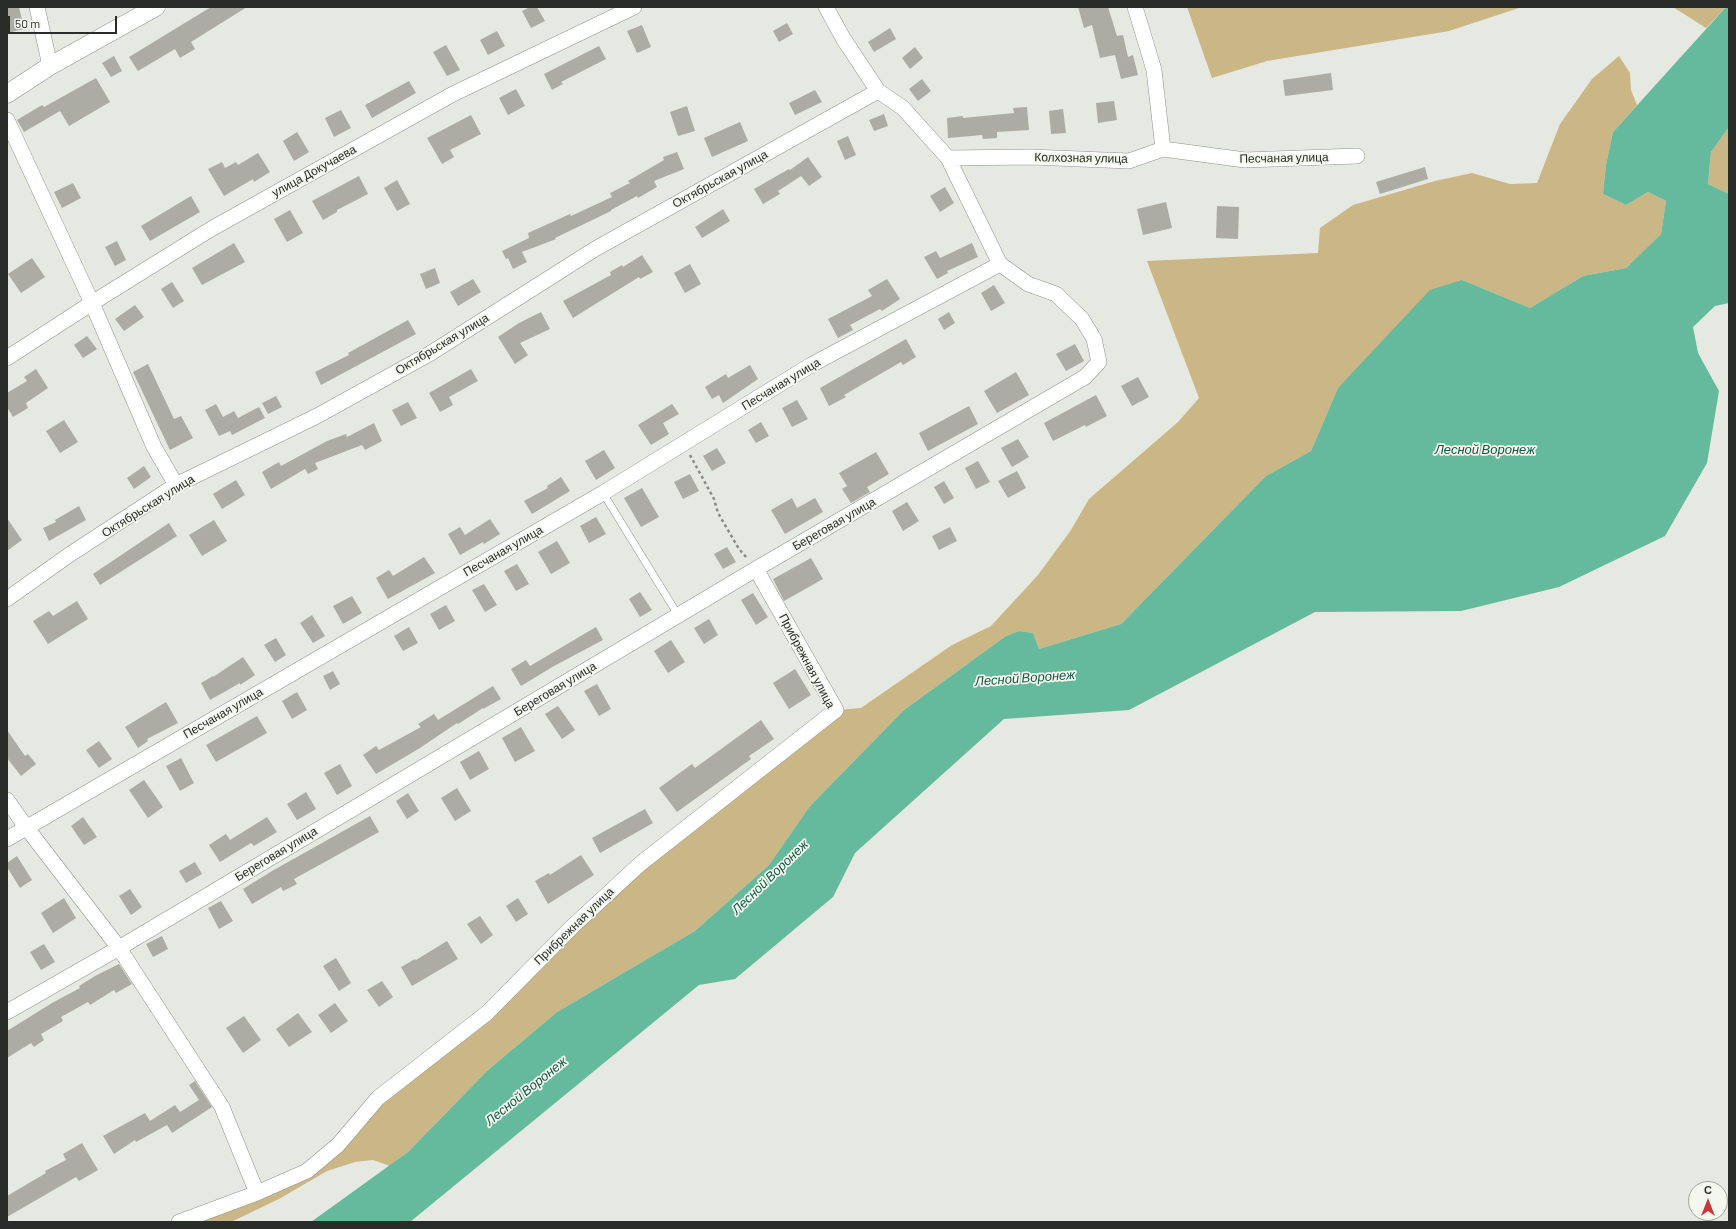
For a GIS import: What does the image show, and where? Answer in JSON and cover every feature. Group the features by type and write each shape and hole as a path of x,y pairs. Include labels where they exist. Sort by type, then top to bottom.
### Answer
{"street":[{"path":"37,7 50,66"},
{"path":"7,94 50,66 156,7"},
{"name":"улица Докучаева","path":"7,358 211,229 452,94 634,7"},
{"path":"826,7 843,38 878,90 904,108 948,158 1000,264"},
{"path":"1135,7 1154,70 1163,149"},
{"name":"Октябрьская улица","path":"7,599 69,555 176,485 317,416 431,353 595,249 878,90"},
{"path":"7,120 92,303 154,447 176,485"},
{"name":"Песчаная улица","path":"1163,149 1245,160 1357,156"},
{"name":"Колхозная улица","path":"948,158 1031,157 1129,161 1163,149"},
{"name":"Песчаная улица","path":"7,839 603,493 811,365 1000,264"},
{"name":"Береговая улица","path":"7,1012 119,948 678,615 1085,377 1099,362 1094,339 1082,319 1056,294 1028,284 1000,264"},
{"name":"Прибрежная улица","path":"179,1222 257,1193 307,1171 338,1145 378,1098 487,1013 574,925 640,864 836,710 756,569"},
{"path":"7,800 119,948 222,1107 257,1193"}],"lane":[{"path":"603,493 678,615"}],"path":[{"path":"684,444 714,499 718,513 739,549 756,569"}],"shaded area":[{"path":"1187,7 1522,7 1449,31 1267,61 1212,78"},
{"path":"1673,7 1726,7 1706,28"},
{"path":"1619,56 1630,73 1631,90 1637,105 1613,132 1606,165 1603,194 1626,205 1648,192 1666,201 1661,234 1626,268 1583,276 1530,308 1462,280 1338,388 1311,451 1266,476 1121,624 1039,649 1033,633 1019,631 1006,636 904,710 810,806 769,865 695,931 557,1012 488,1070 408,1152 390,1166 373,1160 355,1162 327,1171 279,1199 231,1222 179,1222 307,1171 378,1098 487,1013 574,925 836,710 861,708 952,645 991,626 1038,575 1071,530 1089,499 1178,422 1199,398 1147,261 1318,253 1320,228 1353,205 1435,181 1472,173 1510,184 1537,183 1560,124 1592,79"},
{"path":"1729,127 1729,194 1708,184 1711,152"}],"water":[{"name":"Лесной Воронеж","path":"1726,7 1729,7 1729,127 1711,152 1708,184 1729,194 1729,303 1715,306 1693,327 1698,353 1719,391 1707,463 1665,536 1559,587 1461,611 1315,612 1129,710 1004,719 855,853 833,897 735,979 699,985 410,1222 311,1222 408,1152 488,1070 557,1012 695,931 769,865 810,806 904,710 1006,636 1019,631 1033,633 1039,649 1121,624 1266,476 1311,451 1338,388 1430,290 1462,280 1530,308 1583,276 1626,268 1661,234 1666,201 1648,192 1626,205 1603,194 1606,165 1613,132"}],"building":[{"path":"7,7 19,7 24,29 7,33"},
{"path":"211,7 247,7 191,42 195,49 180,58 175,49 138,71 129,57"},
{"path":"530,7 537,7 545,21 531,28 522,11"},
{"path":"1078,7 1108,7 1117,36 1123,35 1128,57 1133,55 1138,75 1121,79 1115,55 1100,58 1092,25 1084,28"},
{"path":"787,23 793,34 779,42 773,31"},
{"path":"642,25 651,47 637,53 627,31"},
{"path":"890,28 896,39 874,52 868,42"},
{"path":"497,31 505,46 488,55 480,40"},
{"path":"446,45 460,70 447,76 433,52"},
{"path":"599,46 606,59 561,82 563,84 552,90 544,74"},
{"path":"915,47 923,58 910,69 902,58"},
{"path":"114,56 122,71 111,77 102,63"},
{"path":"1331,73 1333,90 1285,96 1283,80"},
{"path":"96,78 110,102 69,126 60,111 24,132 17,120 42,105 44,107"},
{"path":"922,79 931,91 918,101 909,89"},
{"path":"409,81 416,93 372,118 365,105"},
{"path":"516,89 525,106 508,115 499,98"},
{"path":"815,90 822,102 795,115 789,103"},
{"path":"1114,101 1117,120 1098,123 1096,103"},
{"path":"687,106 695,131 678,136 670,112"},
{"path":"1027,107 1029,130 997,132 997,138 983,139 982,135 948,138 947,118 1014,113 1013,108"},
{"path":"1063,109 1066,133 1051,134 1049,111"},
{"path":"341,110 351,128 334,137 325,118"},
{"path":"884,114 888,126 874,131 869,120"},
{"path":"471,115 481,134 450,150 454,157 442,164 427,138"},
{"path":"740,122 748,141 712,157 704,138"},
{"path":"297,132 309,152 294,161 283,141"},
{"path":"848,136 856,155 845,160 837,141"},
{"path":"677,152 684,169 654,181 657,187 638,198 637,196 611,211 555,238 556,239 522,252 527,262 513,269 508,258 506,259 502,251 529,238 528,233 570,214 571,216 612,197 610,193 630,183 628,181 664,160 663,157"},
{"path":"258,153 270,172 254,182 253,179 224,196 208,169 222,162 225,168 236,162 238,165"},
{"path":"808,157 822,177 809,186 801,176 778,191 780,194 763,204 754,189 789,169 790,170"},
{"path":"1425,167 1428,179 1380,194 1376,182"},
{"path":"359,176 368,194 337,210 337,212 323,220 312,201"},
{"path":"397,180 410,204 397,211 384,188"},
{"path":"73,183 81,198 62,208 54,192"},
{"path":"945,187 954,203 940,212 930,196"},
{"path":"191,196 200,212 150,241 141,226"},
{"path":"1166,202 1172,228 1143,235 1137,209"},
{"path":"1217,206 1239,207 1238,239 1216,238"},
{"path":"723,209 730,221 702,238 695,227"},
{"path":"290,210 303,233 287,242 274,219"},
{"path":"117,241 126,260 115,266 105,247"},
{"path":"234,243 245,262 202,285 192,268"},
{"path":"972,243 978,257 947,271 948,273 937,279 924,257 936,251 940,258"},
{"path":"642,255 653,272 640,279 639,277 573,318 563,301 611,275 610,272 622,265 623,267"},
{"path":"32,258 45,277 21,293 8,274"},
{"path":"690,264 701,284 685,293 674,273"},
{"path":"435,268 440,283 426,289 420,274"},
{"path":"473,279 481,292 458,306 450,292"},
{"path":"887,279 900,299 882,311 880,309 850,325 853,330 838,338 828,319 872,296 868,290"},
{"path":"172,282 184,301 173,308 161,289"},
{"path":"994,285 1005,303 991,311 981,293"},
{"path":"135,305 144,317 124,331 115,319"},
{"path":"541,312 550,329 520,343 528,355 515,364 498,337 519,323"},
{"path":"949,312 955,323 944,330 938,319"},
{"path":"408,320 416,334 321,385 315,372 349,355 348,353"},
{"path":"87,336 97,349 83,358 74,345"},
{"path":"906,339 916,357 903,365 901,362 844,395 846,397 829,406 820,388"},
{"path":"1075,344 1084,361 1066,371 1056,354"},
{"path":"148,364 174,419 181,416 193,438 170,450 133,372"},
{"path":"750,365 758,379 723,403 719,395 712,399 705,387 726,374 728,378"},
{"path":"36,369 48,388 26,403 28,408 13,417 7,407 7,393 27,381 24,377"},
{"path":"471,369 478,381 449,397 453,405 440,412 429,393"},
{"path":"1016,372 1029,395 997,413 984,391"},
{"path":"1138,377 1149,397 1132,406 1121,386"},
{"path":"1096,395 1107,416 1053,441 1044,423"},
{"path":"276,396 282,407 268,414 262,403"},
{"path":"797,400 808,419 792,427 782,408"},
{"path":"408,402 417,418 401,426 392,410"},
{"path":"216,404 223,417 234,411 238,418 259,407 265,418 232,435 230,431 219,436 205,410"},
{"path":"672,404 679,414 663,423 669,434 651,445 638,425"},
{"path":"969,406 978,424 928,451 919,433"},
{"path":"64,420 78,442 60,453 46,431"},
{"path":"761,422 769,436 756,443 748,430"},
{"path":"374,423 382,441 365,450 362,445 315,463 318,469 308,474 305,469 271,489 262,472 279,462 281,466 327,441 346,434 347,437"},
{"path":"1018,439 1029,457 1012,467 1001,448"},
{"path":"717,448 726,463 712,471 703,456"},
{"path":"604,450 615,468 596,480 585,461"},
{"path":"876,452 889,474 867,487 870,492 851,503 842,489 847,486 839,473"},
{"path":"978,461 990,482 976,489 965,468"},
{"path":"144,466 151,477 134,489 127,478"},
{"path":"1017,471 1026,488 1008,498 998,481"},
{"path":"690,474 699,491 683,499 674,482"},
{"path":"561,477 570,491 532,514 524,501 548,488 547,486"},
{"path":"236,480 245,495 222,509 213,494"},
{"path":"944,481 954,498 944,504 934,487"},
{"path":"642,488 659,517 641,527 624,498"},
{"path":"792,498 797,508 815,498 823,512 785,534 771,510"},
{"path":"907,502 919,521 903,531 892,511"},
{"path":"79,506 86,520 49,541 43,528 56,522 55,520"},
{"path":"596,517 606,534 589,543 580,526"},
{"path":"7,518 22,540 7,551"},
{"path":"490,519 500,534 484,544 483,542 460,555 448,534 460,527 465,535"},
{"path":"214,520 227,541 202,556 189,535"},
{"path":"169,523 177,536 100,585 93,574"},
{"path":"950,527 957,541 939,550 932,536"},
{"path":"557,541 570,563 551,574 538,552"},
{"path":"727,547 736,562 723,569 714,554"},
{"path":"424,557 435,573 388,599 376,578 389,570 393,576"},
{"path":"811,558 823,579 784,601 773,579"},
{"path":"517,564 529,584 516,591 504,571"},
{"path":"484,584 497,605 485,612 472,590"},
{"path":"640,592 652,610 640,617 629,599"},
{"path":"753,593 768,617 756,625 741,600"},
{"path":"352,596 362,613 343,624 333,606"},
{"path":"77,601 88,619 48,644 33,621 49,611 53,616"},
{"path":"446,605 455,621 439,630 430,614"},
{"path":"312,615 325,636 313,643 300,623"},
{"path":"709,619 718,635 704,644 694,628"},
{"path":"409,627 418,643 403,651 394,636"},
{"path":"596,627 603,640 554,666 521,686 511,669 526,660 530,666"},
{"path":"276,638 286,655 275,662 264,645"},
{"path":"671,640 685,662 668,673 654,651"},
{"path":"243,657 255,675 240,685 240,683 210,700 201,683 213,677"},
{"path":"795,669 811,695 789,709 773,683"},
{"path":"333,671 340,684 330,690 323,676"},
{"path":"597,684 611,709 599,716 584,691"},
{"path":"493,686 501,699 483,708 458,724 457,723 420,748 376,774 363,755 376,746 379,750 421,727 418,724 434,714 438,720"},
{"path":"297,692 307,710 292,719 282,701"},
{"path":"166,702 178,723 147,739 148,741 138,748 125,727"},
{"path":"558,706 575,730 562,739 545,714"},
{"path":"257,716 267,733 216,762 206,745"},
{"path":"761,720 774,739 749,756 751,759 677,812 659,788 692,764 695,768"},
{"path":"521,727 535,751 515,762 502,738"},
{"path":"7,730 25,756 28,754 36,764 21,776 7,758"},
{"path":"99,741 112,759 99,768 86,750"},
{"path":"479,751 489,769 470,780 460,762"},
{"path":"181,758 194,783 180,791 166,766"},
{"path":"340,764 352,786 337,795 324,773"},
{"path":"144,780 163,807 148,818 129,790"},
{"path":"457,788 471,811 455,821 441,798"},
{"path":"306,792 316,809 297,820 287,804"},
{"path":"408,793 419,811 407,819 396,801"},
{"path":"645,809 653,823 600,853 592,838"},
{"path":"370,816 379,832 294,879 297,884 283,891 281,887 252,904 243,889"},
{"path":"83,817 97,837 84,845 71,826"},
{"path":"267,817 277,832 254,846 251,843 220,862 209,845 226,834 230,840"},
{"path":"581,855 594,875 548,904 535,881 549,873 550,875"},
{"path":"17,856 32,880 20,888 7,867 7,863"},
{"path":"195,862 202,874 186,883 179,871"},
{"path":"130,889 142,907 131,915 119,896"},
{"path":"64,898 76,918 53,933 41,913"},
{"path":"518,898 528,914 516,922 506,906"},
{"path":"221,901 233,921 219,929 208,908"},
{"path":"480,916 493,935 481,944 467,924"},
{"path":"162,936 168,949 153,957 146,944"},
{"path":"447,941 458,959 412,986 401,967 415,959 416,960"},
{"path":"44,944 55,962 41,970 30,952"},
{"path":"336,958 351,983 339,991 323,966"},
{"path":"119,964 132,984 116,993 114,990 90,1005 88,1002 61,1017 63,1021 41,1034 44,1040 34,1047 31,1043 7,1058 7,1031 52,1003 80,988 79,986 95,976"},
{"path":"382,981 393,997 379,1007 367,990"},
{"path":"335,1003 348,1021 331,1033 318,1015"},
{"path":"298,1013 312,1032 289,1047 276,1029"},
{"path":"244,1016 261,1040 243,1053 226,1028"},
{"path":"195,1081 212,1107 172,1133 167,1125 136,1142 135,1140 114,1154 103,1136 145,1113 150,1121 175,1105 180,1112 199,1100 189,1085"},
{"path":"82,1143 98,1170 79,1181 76,1177 7,1217 7,1196 46,1173 45,1171 66,1160 63,1154"}]}
